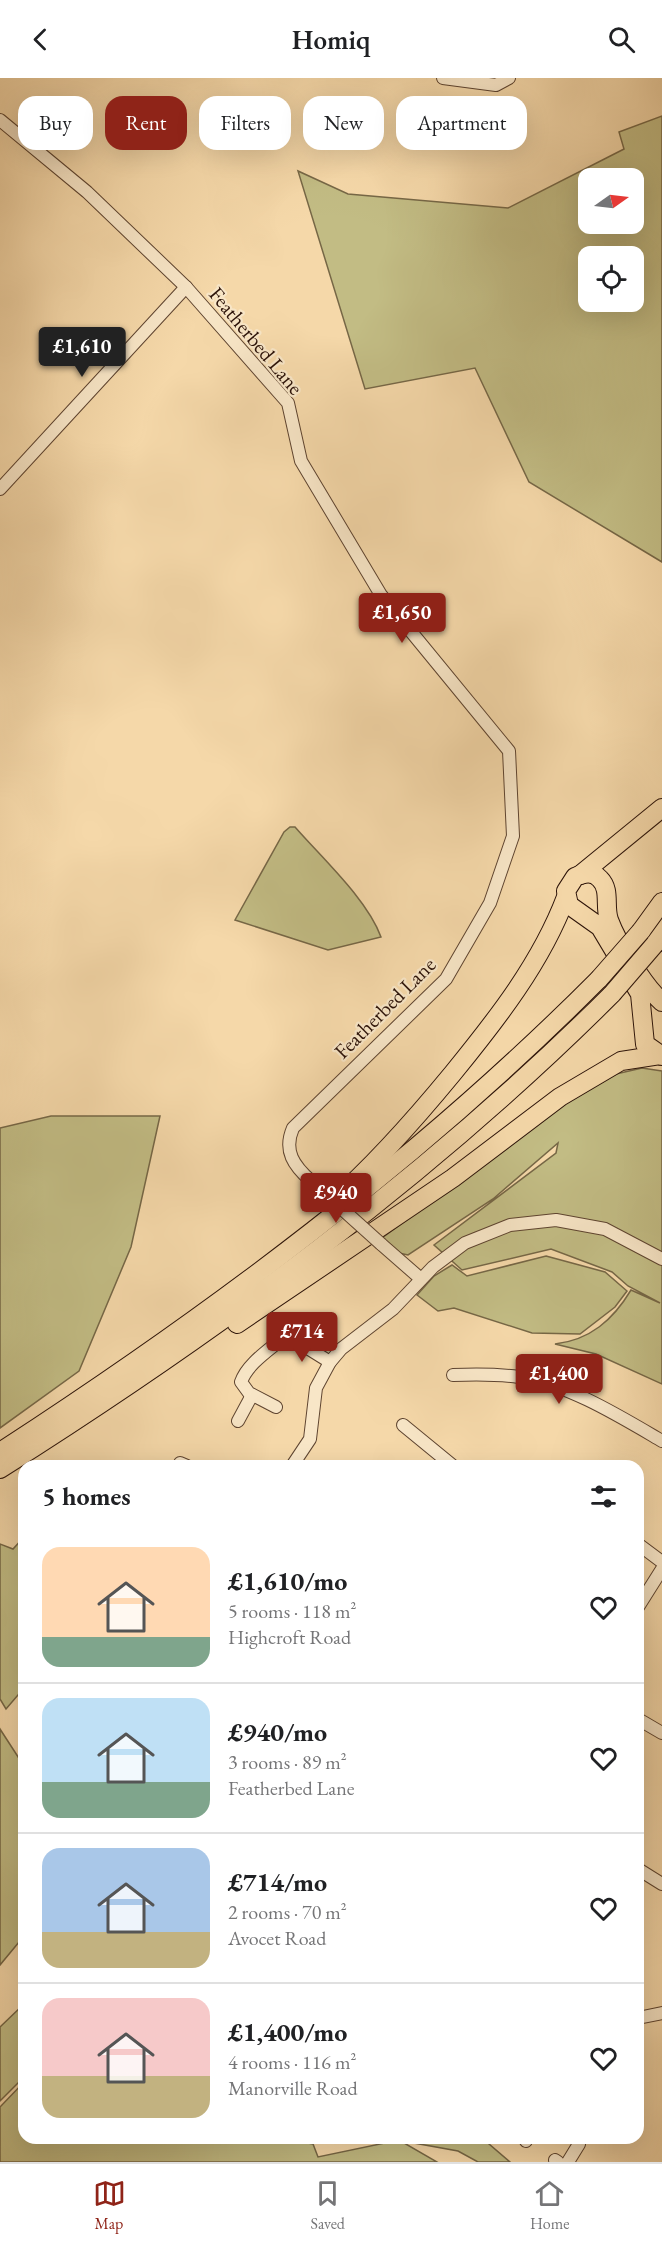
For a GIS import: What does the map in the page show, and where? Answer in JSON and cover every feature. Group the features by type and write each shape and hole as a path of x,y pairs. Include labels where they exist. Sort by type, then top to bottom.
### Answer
{"highway":[{"path":"280,1256 305,1226 348,1188 424,1107 470,1052 517,991 545,945 566,897 569,883 642,826 662,807"},
{"path":"580,874 590,873 599,877 605,886 609,919 645,984 662,1002"},
{"path":"566,897 570,905 600,927 609,941 640,994 645,1044 661,1056"},
{"path":"0,1452 197,1319 429,1138 531,1047 599,979 642,931 662,902"},
{"path":"0,1469 102,1405 231,1316 316,1252 562,1044 612,994 659,940"},
{"path":"102,1405 129,1394 322,1268 453,1178 579,1084 621,1061 661,1056"}],"street":[{"path":"443,78 496,85 509,78"},
{"name":"Featherbed Lane","path":"0,120 87,192 186,287 288,403 301,461 381,595 509,751 513,836 490,903 446,979 293,1128 289,1144 296,1167 421,1279"},
{"path":"0,489 186,287"},
{"path":"296,1460 310,1439 316,1388 330,1362 341,1349 393,1309 443,1259 476,1237 510,1225 540,1220 572,1221 605,1230 662,1259"},
{"path":"276,1407 252,1395 243,1388 241,1382 243,1375 283,1338 293,1340 330,1362"},
{"path":"453,1374 519,1377 548,1384 622,1418 662,1441"},
{"path":"240,1422 252,1395"},
{"path":"403,1425 446,1460"},
{"path":"644,1548 662,1562"},
{"path":"644,1598 662,1569"},
{"path":"644,1722 662,1733"},
{"path":"644,1873 662,1884"},
{"path":"644,2017 662,2013"},
{"path":"568,2162 579,2144"}],"shaded area":[{"path":"662,116 662,562 529,482 475,368 365,389 298,171 348,194 508,208 578,172 578,234 644,234 644,168 587,168 624,149 619,132"},
{"path":"290,827 295,827 355,894 381,937 328,950 235,920 284,832"},
{"path":"642,1068 662,1071 662,1384 596,1354 555,1344 579,1338 599,1327 616,1311 631,1290 660,1303 628,1286 612,1272 551,1249 462,1270 434,1245 556,1153 558,1143 493,1199 408,1255 399,1253 382,1238 563,1105 616,1074"},
{"path":"51,1116 160,1116 131,1247 79,1371 0,1428 0,1128"},
{"path":"546,1256 605,1272 627,1291 615,1307 580,1334 532,1333 454,1308 438,1311 417,1295 434,1276 452,1265 467,1276"},
{"path":"0,1544 13,1549 18,1544 18,1695 6,1709 0,1699"},
{"path":"0,1729 18,1757 18,1943 0,1965"},
{"path":"18,2010 18,2083 0,2101 0,2027"},
{"path":"18,2088 18,2144 313,2144 318,2157 380,2144 406,2144 437,2162 0,2162 0,2107"},
{"path":"420,2144 489,2144 510,2162 478,2162 458,2151"}]}
